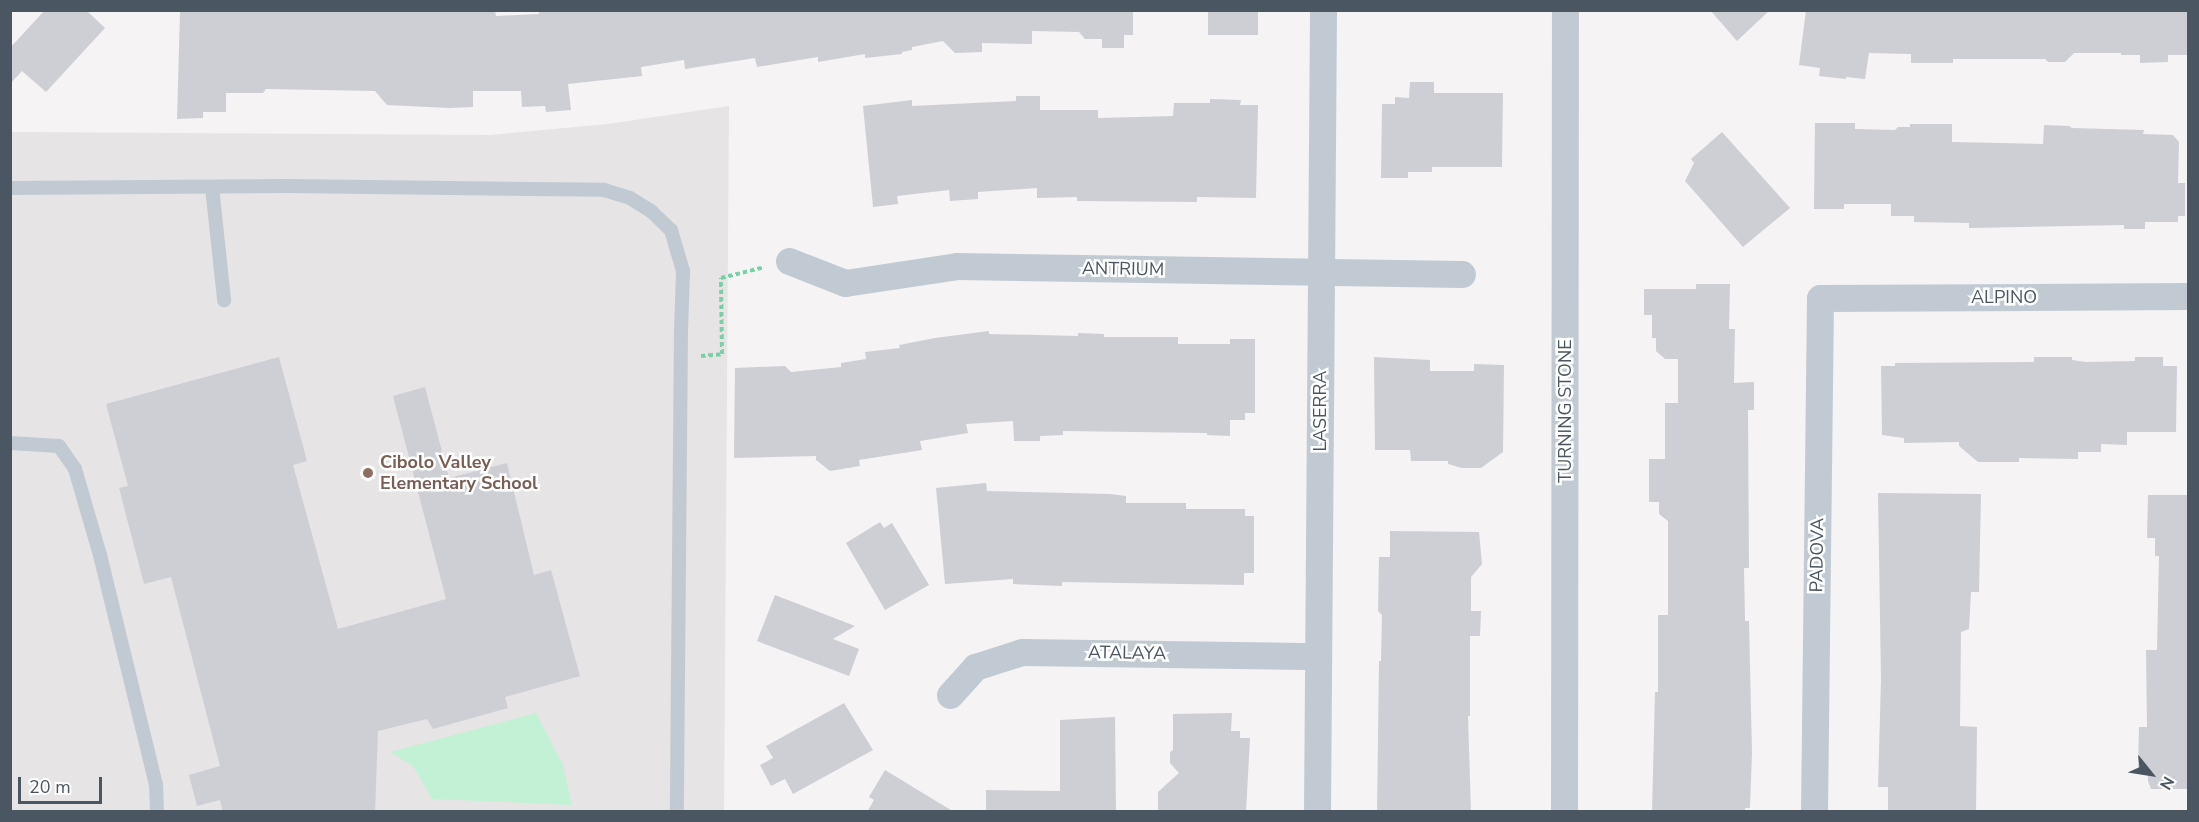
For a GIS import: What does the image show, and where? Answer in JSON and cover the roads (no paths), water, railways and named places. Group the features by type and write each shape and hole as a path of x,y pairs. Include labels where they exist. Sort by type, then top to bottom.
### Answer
{"street":[{"name":"LASERRA","path":"1317,812 1323,10"},
{"name":"TURNING STONE","path":"1564,812 1566,10"},
{"name":"ANTRIUM","path":"789,261 845,283 957,266 1462,274"},
{"name":"ALPINO","path":"1820,298 2188,296"},
{"name":"PADOVA","path":"1814,812 1820,298"},
{"name":"ATALAYA","path":"950,695 975,667 1022,652 1318,656"}],"lane":[{"path":"10,188 286,186 604,190 630,198 651,211 671,230 684,271 680,358 677,812"},
{"path":"212,187 224,300"},
{"path":"10,443 60,446 75,469 100,555 156,784 157,812"}],"place":[{"name":"Cibolo Valley Elementary School","path":"368,473"}]}
